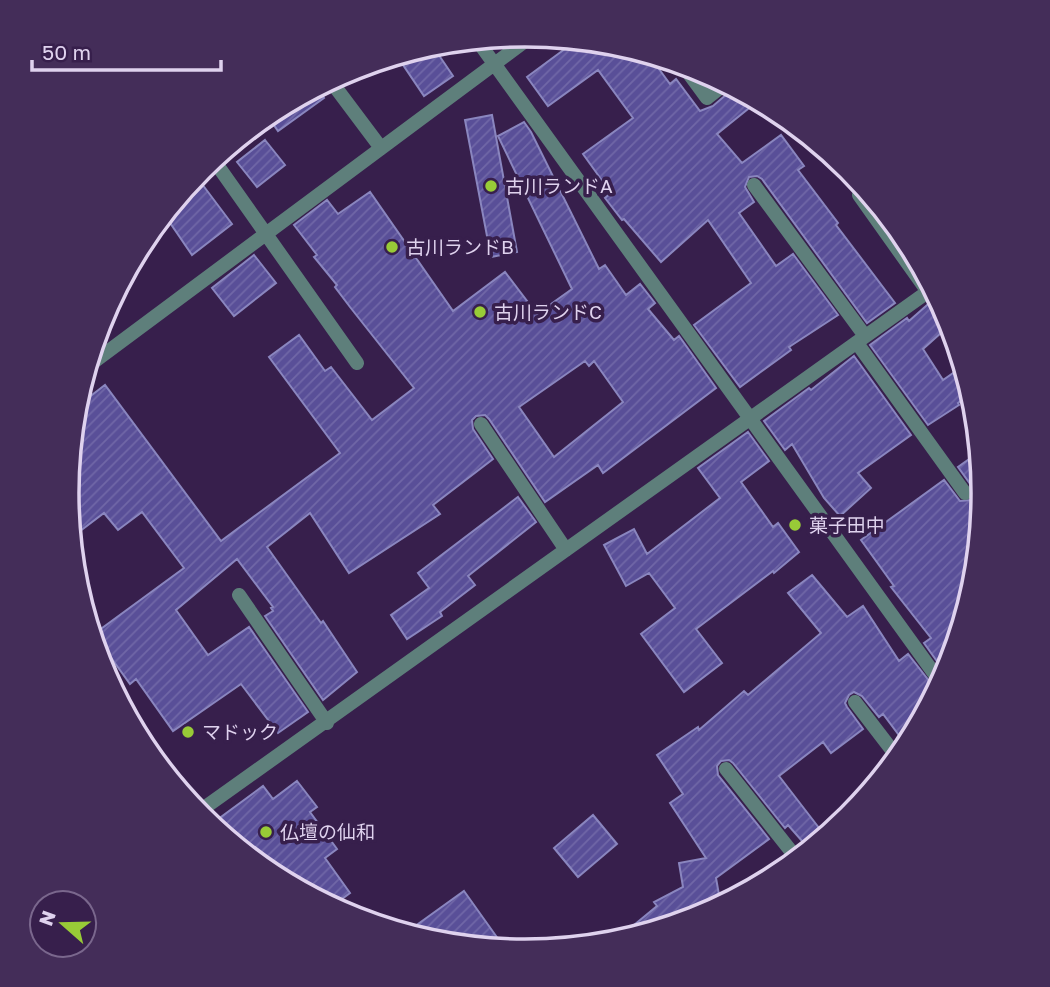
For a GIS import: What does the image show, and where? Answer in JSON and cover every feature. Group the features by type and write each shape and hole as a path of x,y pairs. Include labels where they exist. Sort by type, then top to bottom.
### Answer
{"street":[{"path":"101,353 517,47"},
{"path":"484,49 934,672"},
{"path":"694,80 707,98 717,90"},
{"path":"337,89 381,148"},
{"path":"220,168 357,363"},
{"path":"754,185 965,493"},
{"path":"207,806 924,294"},
{"path":"481,424 566,550"},
{"path":"239,595 327,723"},
{"path":"855,702 891,748"},
{"path":"726,769 792,852"}],"building":[{"path":"565,49 583,51 658,68 670,84 676,79 700,111 713,106 726,95 749,108 717,134 742,163 781,135 804,166 798,170 895,303 867,323 762,179 757,176 749,177 745,187 754,202 739,213 776,266 793,254 838,315 789,347 791,350 740,387 694,325 751,283 708,220 661,262 605,198 611,193 583,154 633,118 598,70 548,106 527,77"},
{"path":"439,56 453,76 424,96 403,64"},
{"path":"323,96 324,98 278,131 274,124"},
{"name":"古川ランドA","path":"492,115 517,252 491,257 465,120"},
{"path":"524,122 599,269 605,265 626,295 640,284 655,303 648,309 674,340 679,336 716,388 603,473 598,465 545,502 489,419 485,415 476,416 472,420 473,429 493,459 433,505 440,514 349,573 310,513 267,547 321,623 323,621 357,672 323,700 265,616 273,611 273,607 237,559 176,610 208,655 249,627 308,712 278,733 241,684 173,731 136,679 130,684 110,656 100,630 184,568 142,512 118,530 104,513 81,531 80,464 89,397 105,385 221,541 340,453 269,357 299,335 325,371 331,367 372,420 414,388 335,287 337,285 314,257 317,255 294,225 327,200 338,214 370,192 453,311 505,272 537,314 572,289 498,136","holes":["585,361 589,366 594,361 623,402 554,457 519,407"]},
{"path":"265,140 285,165 257,187 237,162"},
{"path":"203,185 232,224 192,255 170,223"},
{"path":"254,255 276,283 234,316 212,288"},
{"path":"928,304 941,333 923,349 943,380 954,372 962,400 959,405 928,425 870,345 907,318 909,321"},
{"path":"854,356 911,435 858,473 871,488 840,516 824,498 792,444 785,450 764,421 809,388 811,390"},
{"path":"748,432 769,461 741,482 773,527 778,523 799,552 696,629 722,663 684,692 641,634 675,608 649,573 626,586 604,545 634,529 647,554 720,498 698,468"},
{"path":"969,459 971,485 958,467"},
{"path":"944,480 960,501 971,500 963,581 948,637 938,662 924,643 931,638 891,587 894,586 861,540"},
{"path":"518,497 536,522 468,576 475,585 440,612 442,616 407,639 391,615 429,588 418,573"},
{"path":"812,575 847,617 863,606 899,661 908,654 929,681 925,691 899,736 883,714 879,717 862,696 854,692 845,703 863,729 831,753 823,742 779,776 819,829 803,842 788,825 785,828 733,763 729,760 721,761 717,766 718,775 769,839 716,878 719,895 696,906 632,927 657,906 654,902 683,887 679,863 706,858 670,803 683,794 657,755 698,727 699,730 744,691 748,695 821,633 788,593"},
{"path":"297,781 317,807 310,812 337,849 325,858 350,893 341,900 302,880 253,848 219,818 263,786 273,799"},
{"path":"593,815 617,844 578,877 554,848"},
{"path":"464,891 498,939 467,936 415,926"}],"place":[{"name":"古川ランドA","path":"491,186"},
{"name":"古川ランドB","path":"392,247"},
{"name":"古川ランドC","path":"480,312"},
{"name":"菓子田中","path":"795,525"},
{"name":"マドック","path":"188,732"},
{"name":"仏壇の仙和","path":"266,832"}]}
